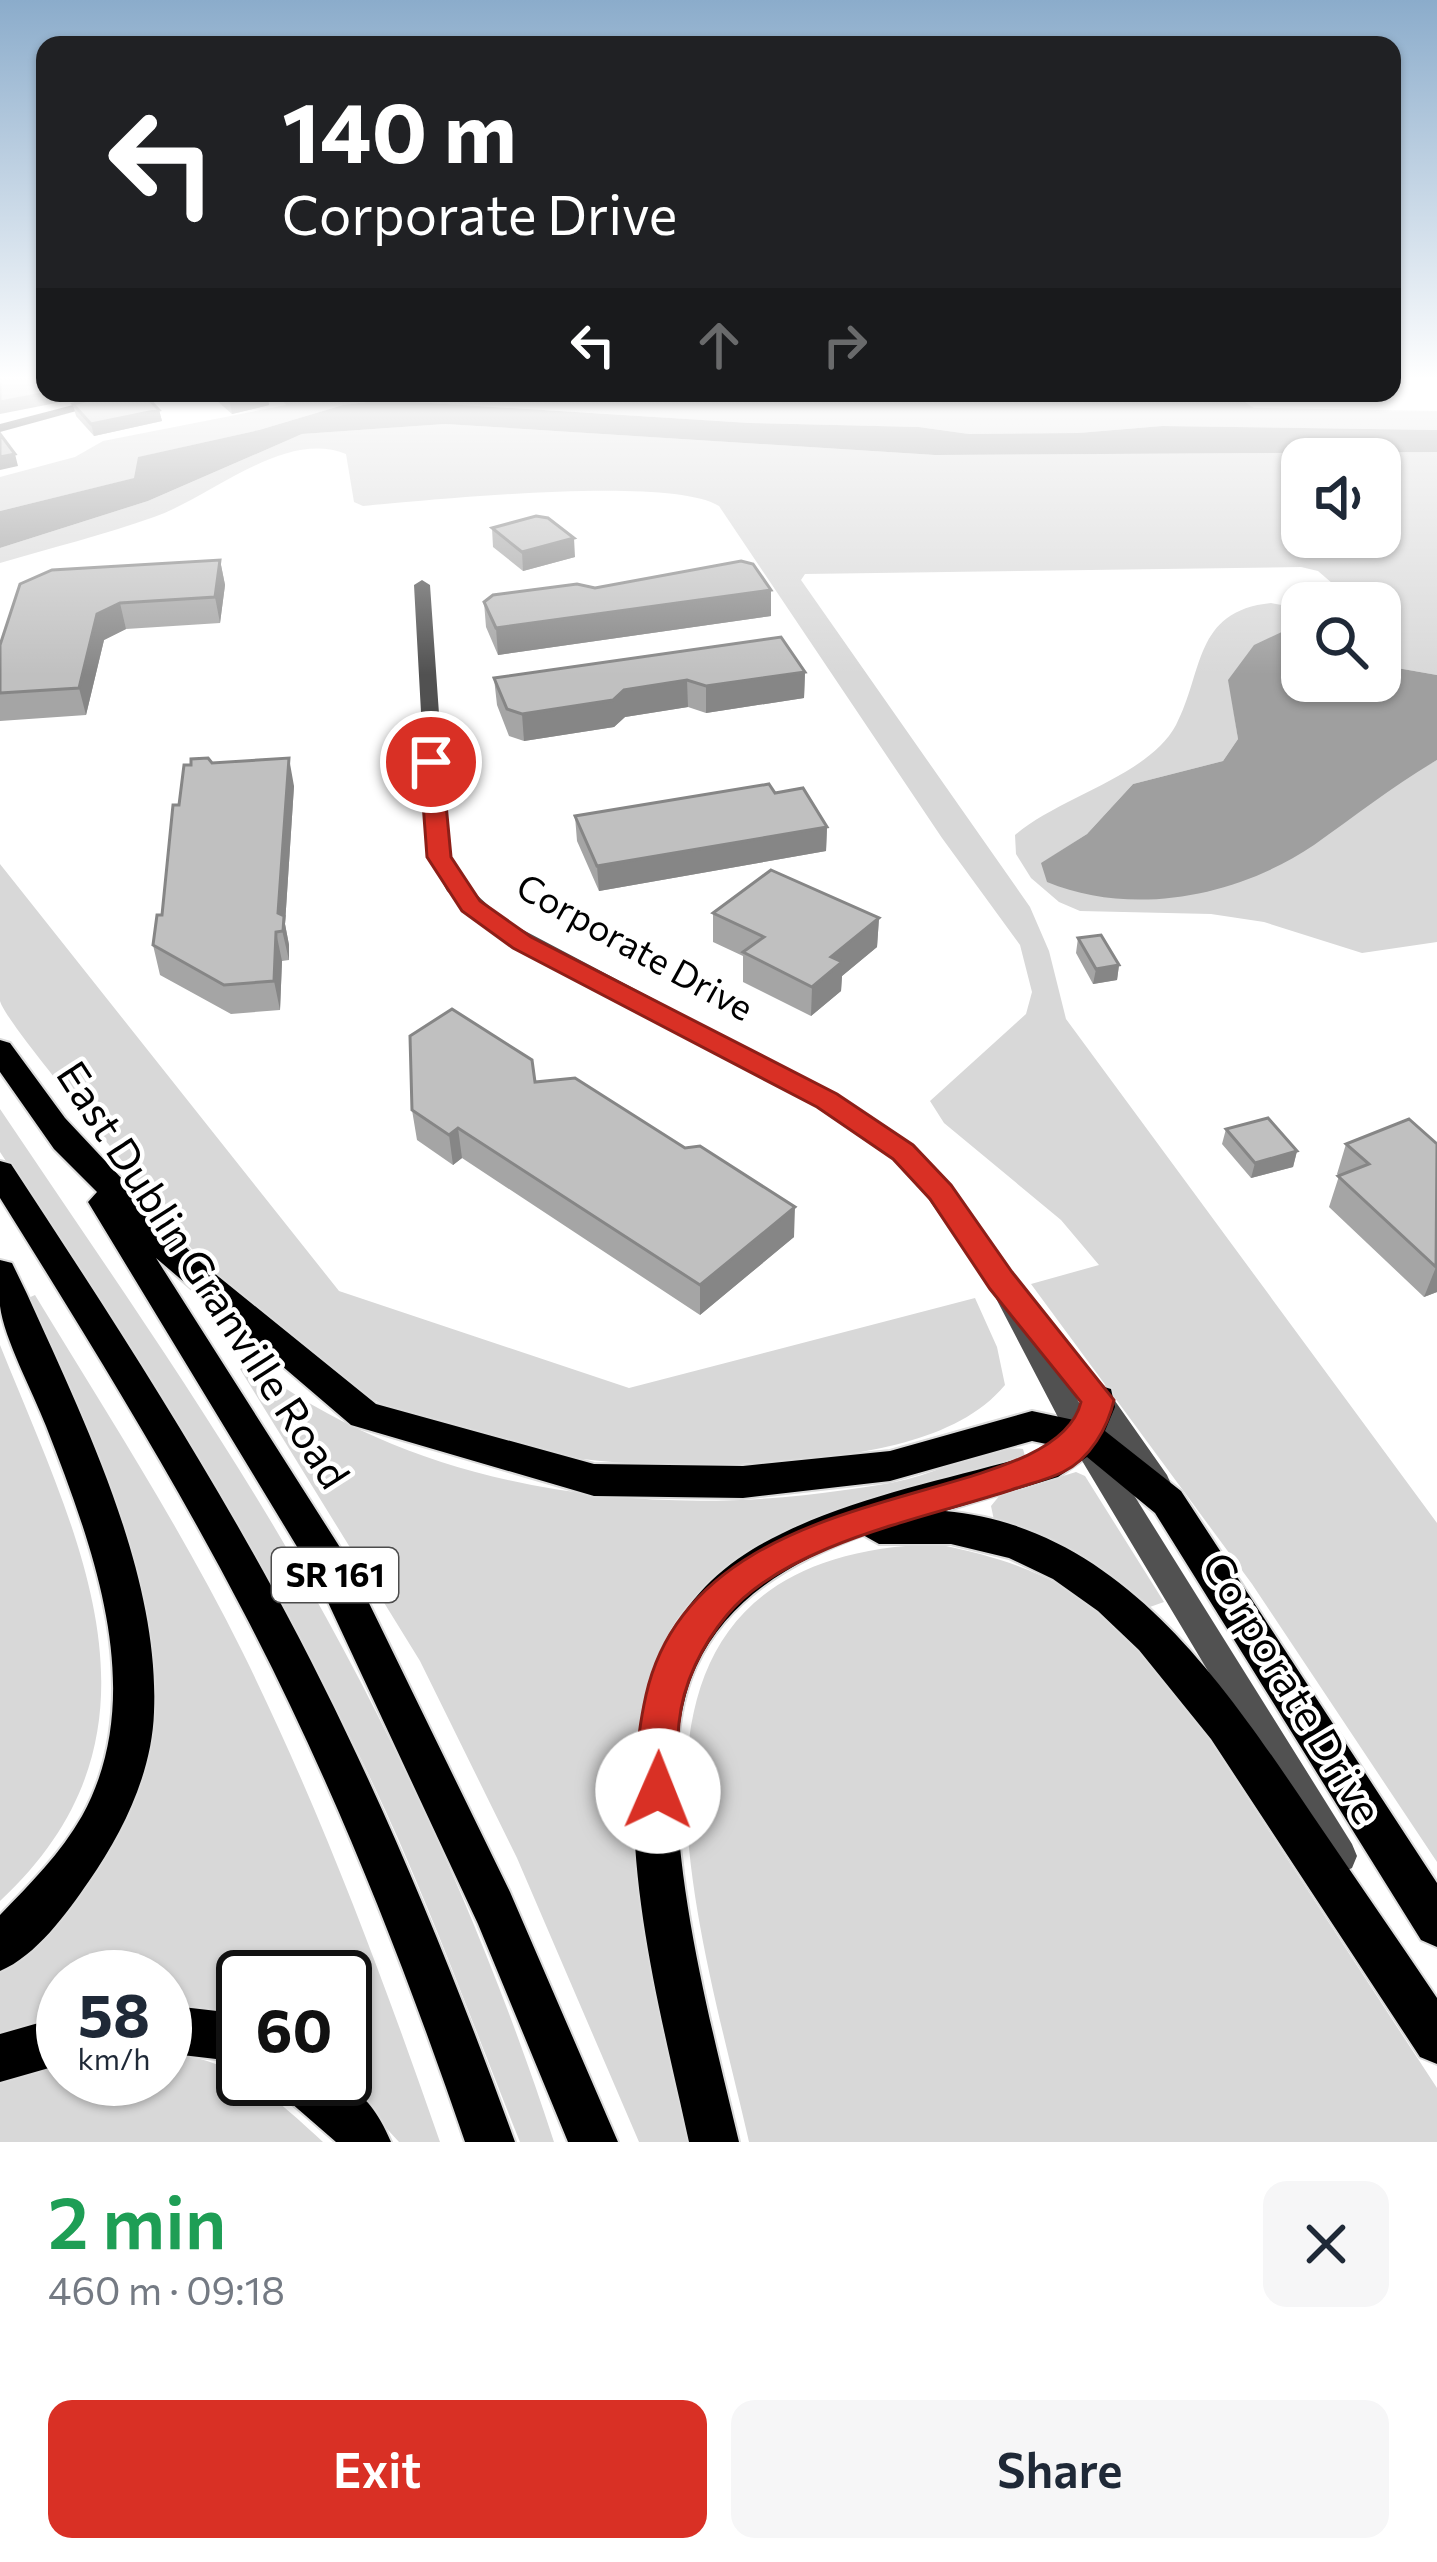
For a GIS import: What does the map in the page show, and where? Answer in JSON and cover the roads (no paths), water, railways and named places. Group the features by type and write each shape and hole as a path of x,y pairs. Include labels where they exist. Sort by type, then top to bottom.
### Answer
{"main road":[{"name":"East Dublin Granville Road","path":"0,1050 56,1126 182,1321 334,1572 494,1908 592,2142"},
{"path":"56,1126 186,1270 364,1415 594,1480 743,1483 890,1466 1032,1426 1082,1436 1111,1453 1168,1502"},
{"name":"SR 161","path":"0,1172 116,1353 268,1623 334,1754 490,2142"},
{"path":"0,1272 94,1502 125,1606 137,1689 119,1794 69,1876 0,1948"},
{"path":"714,2142 668,1900 659,1819 660,1722 667,1687 689,1639 716,1602 741,1579 807,1541 1055,1461 1082,1436 1096,1416 1098,1400"},
{"name":"Corporate Drive","path":"1168,1502 1437,1924"},
{"path":"843,1528 926,1527 1001,1538 1085,1580 1144,1626 1211,1703 1437,2039"},
{"path":"0,2058 36,2047"},
{"path":"332,2106 366,2142"}],"street":[{"name":"Corporate Drive","path":"422,585 439,857 454,886 471,906 522,943 827,1101 903,1152 953,1208 1001,1280 1098,1400 1168,1502"},
{"name":"Corporate Drive","path":"1001,1280 1082,1436 1437,2017"}]}
